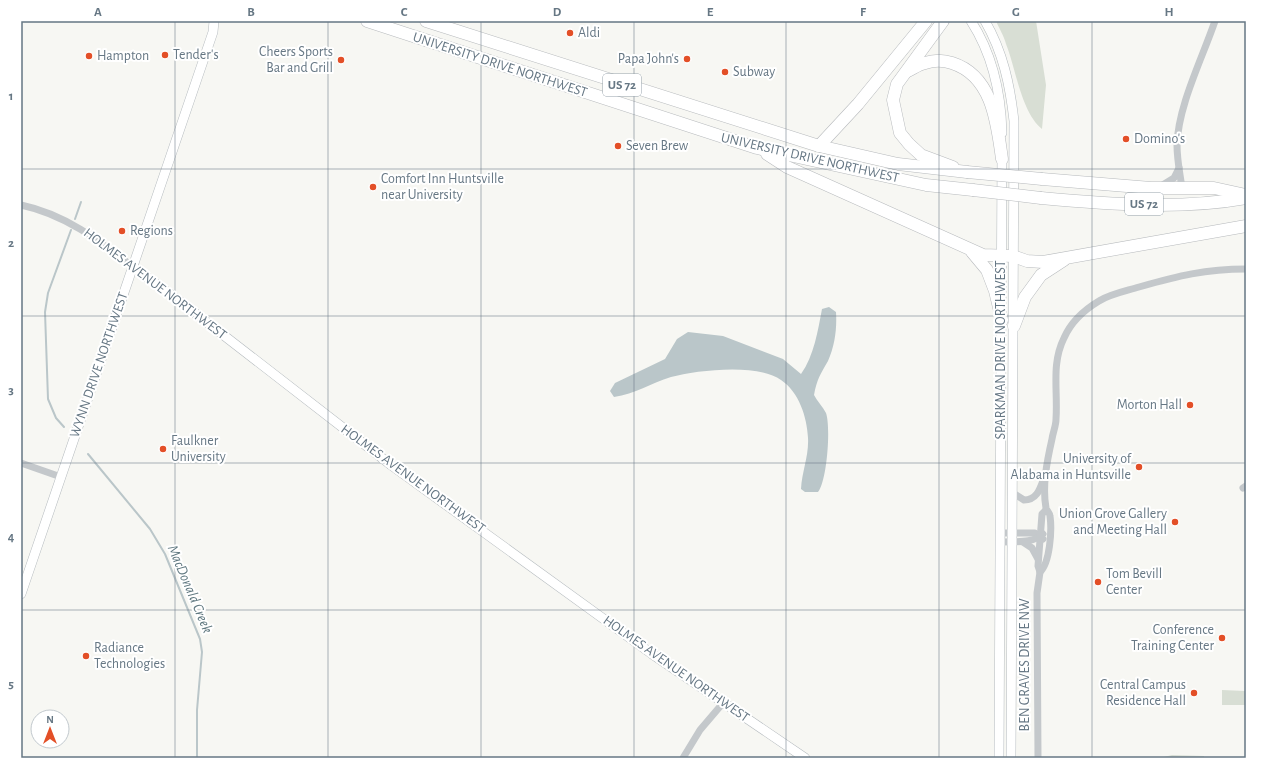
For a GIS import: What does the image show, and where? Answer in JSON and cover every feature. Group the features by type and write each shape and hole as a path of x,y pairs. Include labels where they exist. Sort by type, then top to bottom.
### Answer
{"highway":[{"name":"UNIVERSITY DRIVE NORTHWEST","path":"367,21 757,148 926,185 1041,198 1095,202 1215,203 1246,197"},
{"name":"UNIVERSITY DRIVE NORTHWEST","path":"426,21 819,146 898,164 1042,179 1156,188 1214,188 1246,197"},
{"path":"943,21 897,84 893,100 900,133 922,155 968,172"},
{"path":"819,146 858,104 923,23"},
{"path":"907,71 925,62 943,60 959,65 973,74 982,85 990,101 996,122 1002,159"},
{"path":"757,148 787,167 983,255 1007,256 1027,261 1043,262 1246,226"},
{"name":"US 72","path":"1095,202 1113,197 1172,197 1182,188"},
{"path":"970,249 987,270 995,291 1002,320"},
{"path":"1014,326 1025,297 1041,275 1069,257"}],"main road":[{"name":"WYNN DRIVE NORTHWEST","path":"21,594 213,32 214,21"},
{"path":"213,32 220,21"},
{"name":"SPARKMAN DRIVE NORTHWEST","path":"971,21 979,34 997,81 1001,103 1007,256 1014,326 1011,758"},
{"name":"SPARKMAN DRIVE NORTHWEST","path":"985,21 1003,58 1010,89 1014,120 1002,320 999,758"},
{"name":"HOLMES AVENUE NORTHWEST","path":"133,267 185,305 391,465 652,654 805,758"}],"street":[{"path":"1182,188 1177,146 1180,124 1186,102 1215,21"},
{"path":"1156,188 1174,178 1179,168"},
{"name":"HOLMES AVENUE NORTHWEST","path":"21,205 39,209 68,222 104,244 133,267"},
{"name":"BEN GRAVES DRIVE NW","path":"1040,572 1045,568 1049,549 1050,514 1046,510 1045,476 1056,418 1055,386 1057,357 1063,338 1071,325 1083,312 1100,300 1190,273 1222,269 1246,269"},
{"path":"21,463 61,477"},
{"path":"1013,493 1024,500 1032,499 1039,492 1045,476"},
{"name":"BEN GRAVES DRIVE NW","path":"1038,758 1037,594 1040,572 1038,561 1042,514 1046,510"},
{"path":"1023,542 1041,536 1050,527"},
{"path":"1001,537 1013,537 1035,533 1041,536 1049,549"},
{"path":"1013,537 1032,548 1038,561"},
{"path":"683,758 700,730 723,703"}],"shaded area":[{"path":"996,21 1036,21 1046,85 1042,129 1029,112 1024,101 1010,54"},
{"path":"829,307 836,312 835,337 828,361 819,377 814,395 826,413 828,430 826,466 824,477 818,492 805,492 801,489 808,438 806,422 801,406 793,391 781,380 771,375 758,371 711,370 671,377 622,396 614,397 610,391 615,383 665,359 677,339 688,332 723,336 783,359 801,374 812,351 822,309"},
{"path":"1222,690 1245,691 1245,705 1222,705"},
{"path":"1172,755 1204,756 1204,758 1160,758"}],"waterway":[{"name":"MacDonald Creek","path":"75,219 81,202"},
{"name":"MacDonald Creek","path":"64,427 56,418 48,399 45,312 48,293 71,230"},
{"name":"MacDonald Creek","path":"88,454 150,529 165,554 200,639 202,652 197,710 197,758"}],"place":[{"name":"Aldi","path":"570,33"},
{"name":"Tender's","path":"165,55"},
{"name":"Hampton","path":"89,56"},
{"name":"Papa John's","path":"687,59"},
{"name":"Cheers Sports Bar and Grill","path":"341,60"},
{"name":"Subway","path":"725,72"},
{"name":"Domino's","path":"1126,139"},
{"name":"Seven Brew","path":"618,146"},
{"name":"Comfort Inn Huntsville near University","path":"373,187"},
{"name":"Regions","path":"122,231"},
{"name":"Morton Hall","path":"1190,405"},
{"name":"Faulkner University","path":"163,449"},
{"name":"University of Alabama in Huntsville","path":"1139,467"},
{"name":"Union Grove Gallery and Meeting Hall","path":"1175,522"},
{"name":"Tom Bevill Center","path":"1098,582"},
{"name":"Conference Training Center","path":"1222,638"},
{"name":"Radiance Technologies","path":"86,656"},
{"name":"Central Campus Residence Hall","path":"1194,693"}]}
